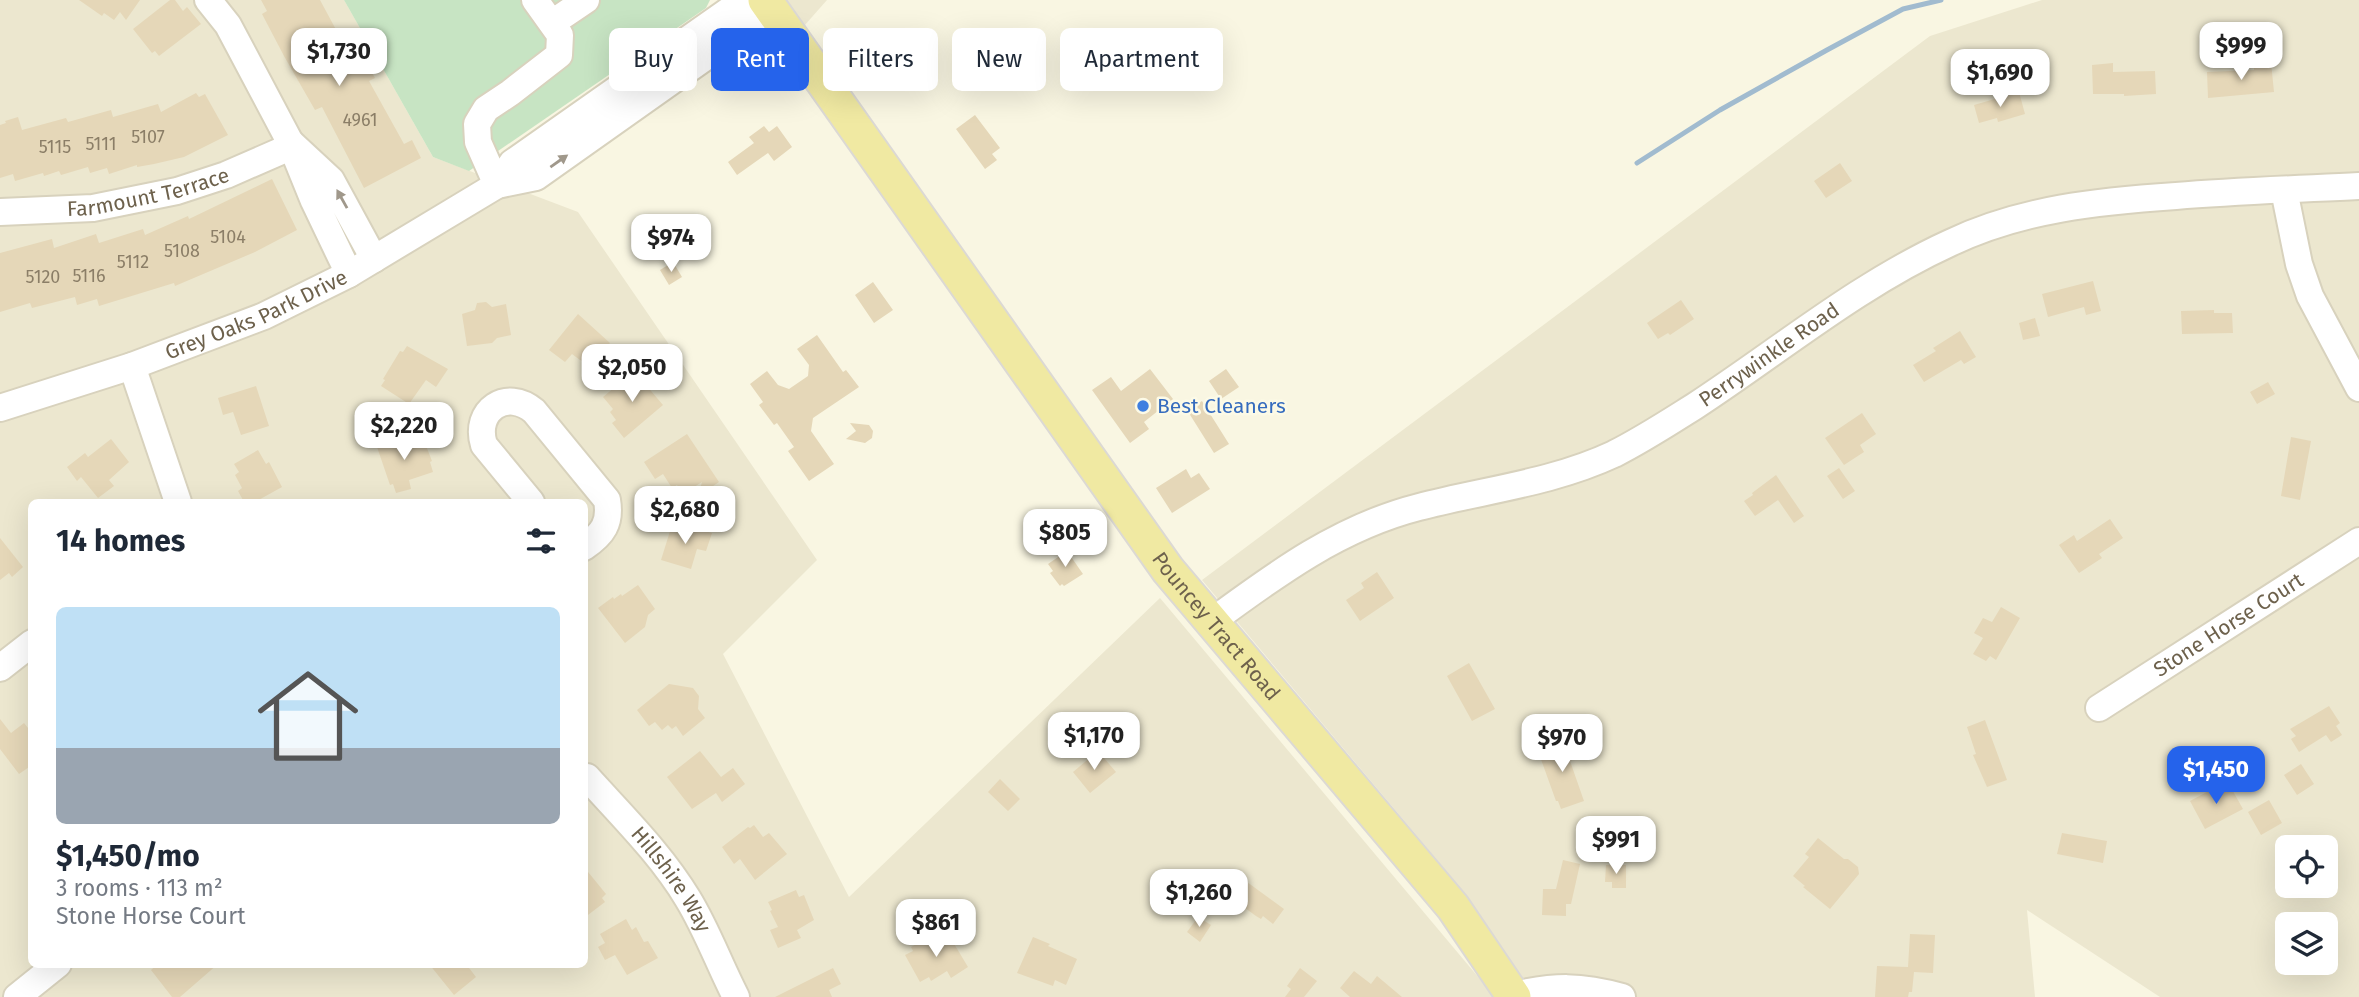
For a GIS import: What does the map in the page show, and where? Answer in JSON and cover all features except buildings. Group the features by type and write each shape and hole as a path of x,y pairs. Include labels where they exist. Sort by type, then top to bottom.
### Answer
{"main road":[{"name":"Pouncey Tract Road","path":"760,3 1168,570 1453,907 1514,996"}],"street":[{"path":"208,0 228,25 290,142 314,201 349,274"},
{"path":"497,185 478,142 477,124 486,109 559,55 560,35 535,0"},
{"path":"552,23 586,0"},
{"name":"Grey Oaks Park Drive","path":"0,408 132,366 264,316 349,274 497,185 536,177 760,3"},
{"path":"290,142 331,180 374,259"},
{"name":"Farmount Terrace","path":"0,212 93,208 177,191 226,176 281,151 290,142"},
{"name":"Perrywinkle Road","path":"1211,622 1311,552 1376,521 1418,507 1558,475 1615,454 1713,394 1871,287 1965,236 2020,217 2084,204 2124,199 2359,186"},
{"path":"2284,190 2299,264 2310,296 2359,388"},
{"path":"132,366 177,499"},
{"path":"529,499 484,444 481,436 488,412 503,402 520,402 534,411 607,500 606,526 602,534 588,544"},
{"name":"Stone Horse Court","path":"2099,708 2359,541"},
{"path":"0,668 28,646"},
{"name":"Hillshire Way","path":"588,778 674,877 707,933 736,997"},
{"path":"17,997 53,968"},
{"path":"1514,996 1546,988 1573,987 1622,997"}],"shaded area":[{"path":"0,0 344,0 433,157 578,212 817,560 723,654 849,897 1160,598 1495,997 0,997"},
{"path":"758,0 827,0 802,28 778,28"},
{"path":"2042,0 2359,0 2359,997 2160,997 2027,910 2035,997 1526,997 1438,861 1202,580 1930,36"}],"green space":[{"path":"344,0 710,0 706,8 677,28 609,28 609,75 469,171 433,157"}],"waterway":[{"path":"1637,163 1720,110 1903,9 1941,0"}],"place":[{"name":"Best Cleaners","path":"1143,406"}]}
